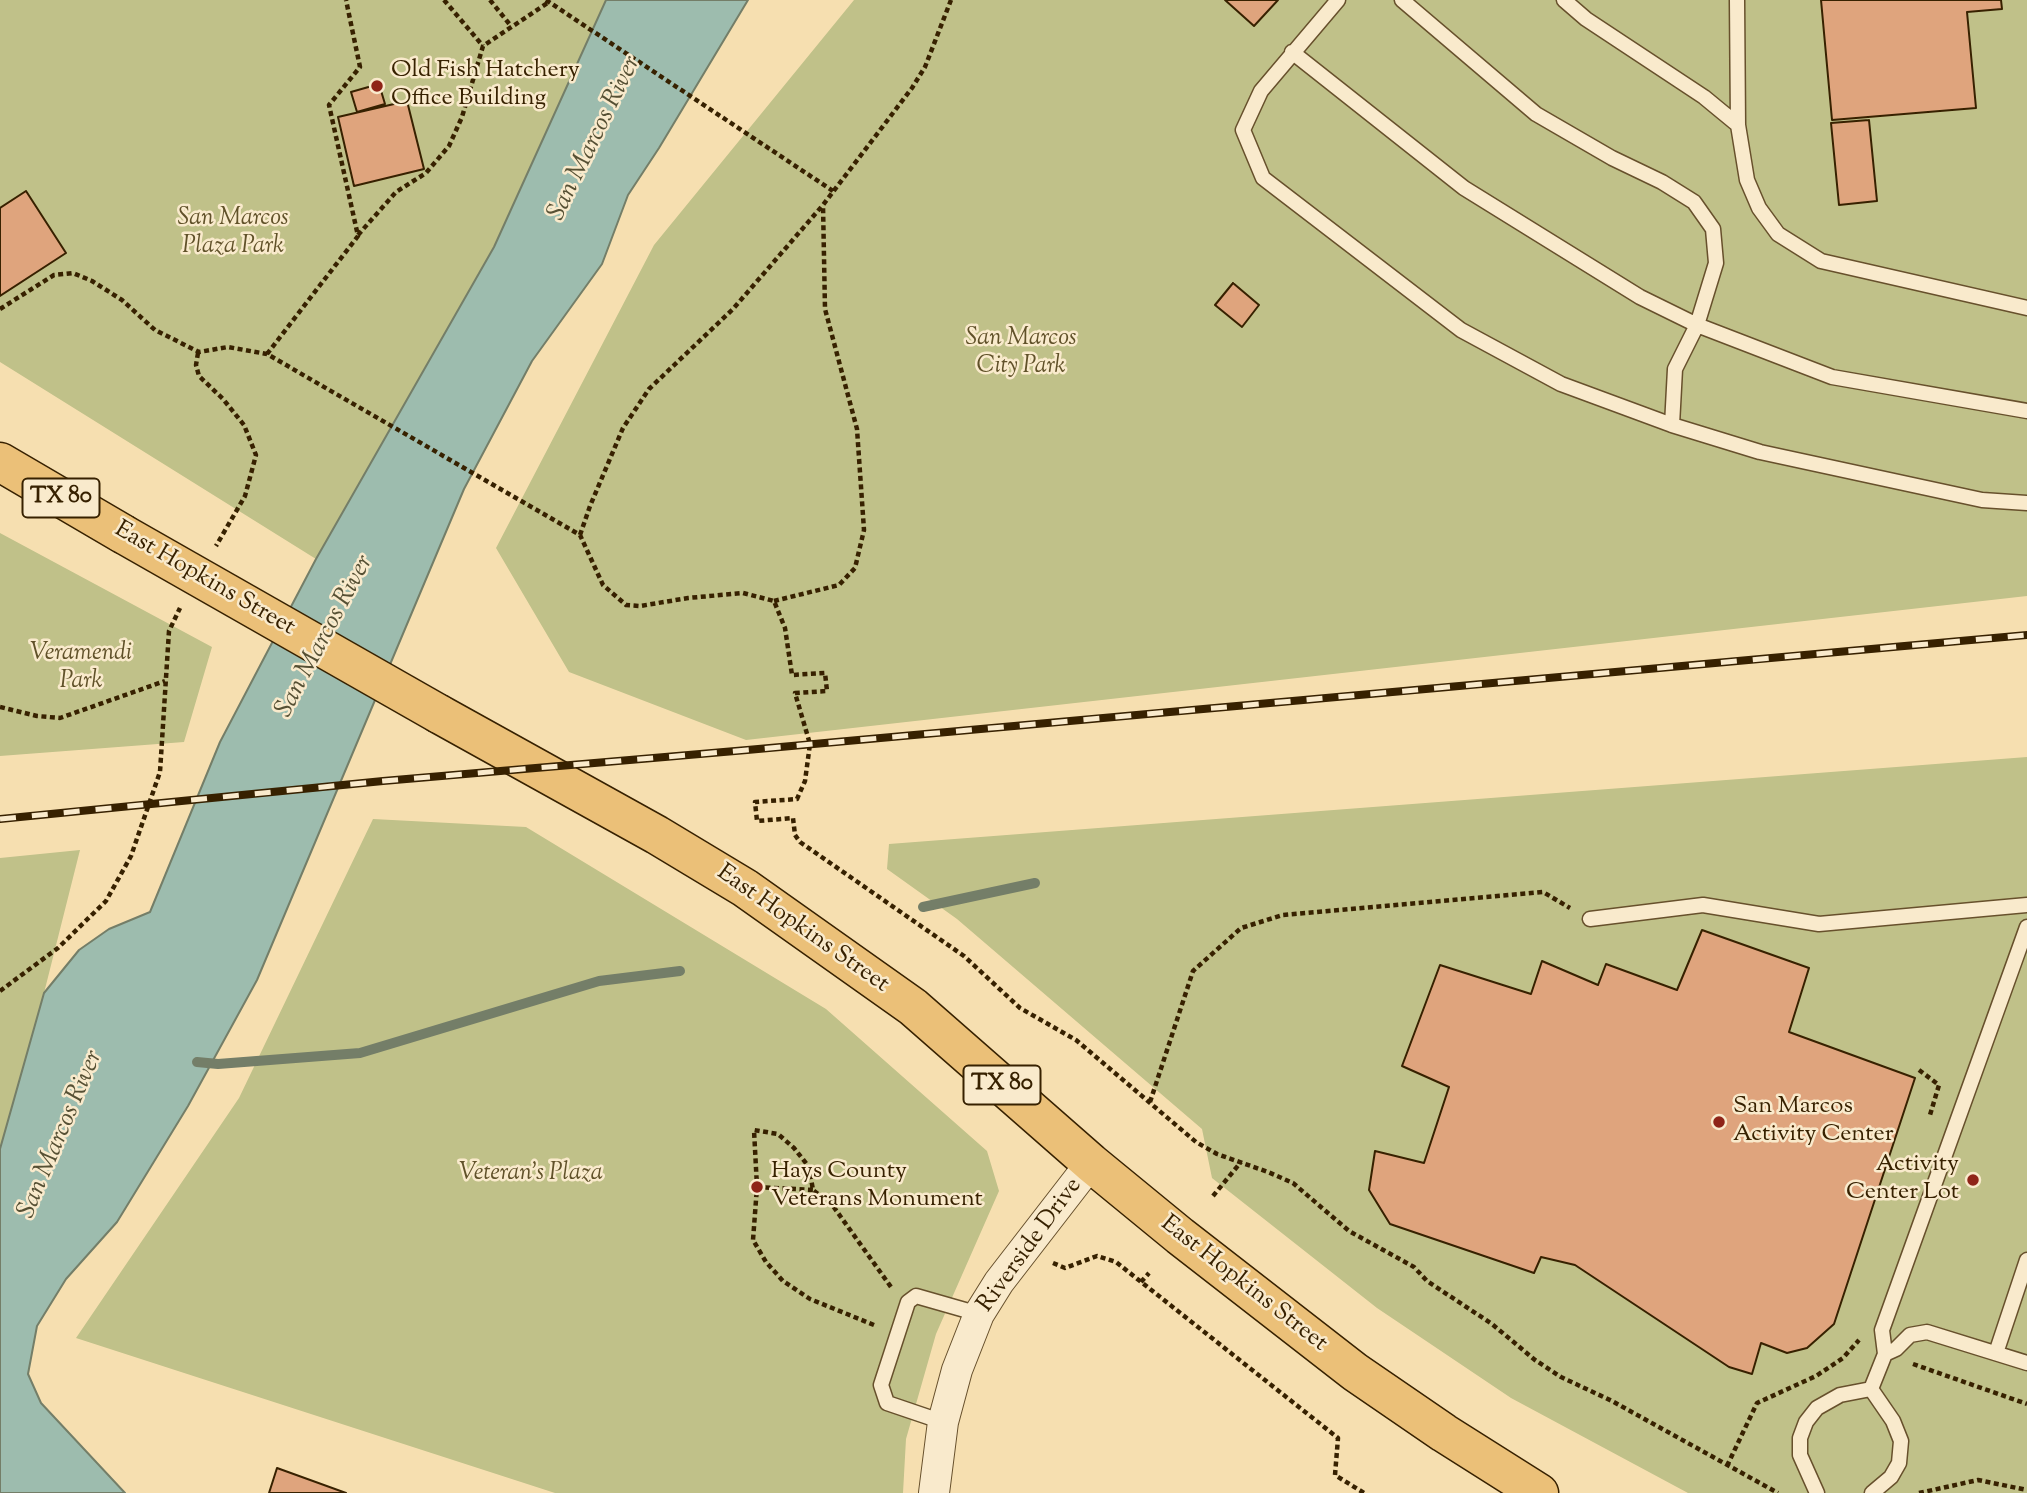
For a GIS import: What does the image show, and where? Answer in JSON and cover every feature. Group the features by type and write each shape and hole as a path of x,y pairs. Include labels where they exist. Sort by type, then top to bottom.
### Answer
{"main road":[{"name":"East Hopkins Street","path":"0,462 439,714 657,835 745,888 913,1007 1091,1163 1355,1372 1539,1493"}],"street":[{"name":"Riverside Drive","path":"934,1493 943,1422 957,1370 979,1314 999,1282 1091,1163"}],"lane":[{"path":"1338,0 1261,90 1243,130 1263,178 1461,330 1561,384 1672,425 1760,452 1982,500 2027,503"},
{"path":"1402,0 1536,114 1694,202 1713,229 1716,263 1697,325 1675,369 1672,425"},
{"path":"1564,0 1586,19 1704,97 1738,125"},
{"path":"1737,0 1738,125 1747,180 1759,208 1777,233 1821,261 2027,308"},
{"path":"1292,52 1464,188 1640,297 1697,325 1832,377 2027,411"},
{"path":"1590,919 1703,905 1819,923 2027,905"},
{"path":"1871,1389 1885,1354 1882,1330 2027,927"},
{"path":"1996,1353 2027,1260"},
{"path":"943,1422 887,1403 881,1385 908,1301 916,1296 979,1314"},
{"path":"1885,1354 1896,1349 1910,1335 1927,1332 2027,1363"},
{"path":"1817,1493 1800,1455 1800,1438 1806,1422 1816,1408 1840,1395 1871,1389"},
{"path":"1871,1389 1894,1421 1901,1441 1899,1463 1891,1477 1872,1493"}],"path":[{"path":"346,0 360,67 329,105 358,236"},
{"path":"444,0 483,46"},
{"path":"490,0 511,26"},
{"path":"580,535 623,428 649,389 733,309 823,205 912,88 925,67 951,0"},
{"path":"267,354 358,236 396,192 426,173 449,146 462,117 483,46 548,1 833,191"},
{"path":"0,309 54,275 73,273 122,300 155,330 198,352 228,347 267,354 277,359 580,535 603,585 626,606 743,593 774,601 839,585 855,568 864,530 857,429 825,309 823,205"},
{"path":"198,352 196,365 199,376 223,399 244,425 256,455 245,496 211,554"},
{"path":"0,992 58,948 106,901 131,856 160,772 169,631 185,600"},
{"path":"774,601 785,628 792,675 825,673 827,691 795,693 810,744 805,781 797,799 755,802 757,821 793,818 795,835 800,842 964,956 1020,1008 1076,1040 1196,1142 1217,1154 1293,1183 1349,1231 1414,1267 1427,1281 1492,1324 1535,1360 1561,1377 1612,1401 1777,1493"},
{"path":"0,707 37,716 61,718 165,681"},
{"path":"1150,1102 1193,971 1241,928 1283,915 1544,892 1590,919"},
{"path":"1919,1070 1939,1085 1927,1123"},
{"path":"813,1190 809,1167 794,1148 778,1133 754,1130 757,1187 754,1240 766,1262 783,1281 810,1299 898,1332"},
{"path":"1213,1196 1241,1162"},
{"path":"757,1187 813,1190 833,1206 887,1283 908,1301"},
{"path":"1024,1249 1065,1268 1097,1256 1116,1262 1338,1438 1335,1475 1364,1493"},
{"path":"1141,1282 1149,1273"},
{"path":"1727,1466 1757,1403 1816,1376 1843,1358 1858,1341 1863,1328"},
{"path":"1909,1363 2027,1404"},
{"path":"1919,1493 1978,1480 2027,1490"}],"green space":[{"name":"San Marcos Plaza Park","path":"0,0 606,0 494,247 316,559 0,362"},
{"name":"San Marcos City Park","path":"854,0 2027,0 2027,596 746,740 569,672 496,548 654,245"},
{"name":"Veramendi Park","path":"0,533 212,647 184,742 0,756"},
{"path":"2027,757 2027,1493 1688,1493 1511,1398 1377,1308 1212,1178 1202,1129 957,919 887,869 889,844"},
{"name":"Veteran's Plaza","path":"373,819 526,827 826,1009 987,1151 999,1191 936,1334 906,1439 903,1493 555,1493 76,1338 239,1098"},
{"path":"80,850 44,993 0,1149 0,858"}],"water":[{"name":"San Marcos River","path":"606,0 748,0 628,195 602,264 532,361 464,489 257,980 188,1106 117,1222 66,1279 37,1326 28,1374 41,1403 125,1493 0,1493 0,1149 44,993 79,950 109,929 150,912 220,742 316,559 494,247"}],"building":[{"path":"1225,0 1278,0 1254,26"},
{"path":"1821,0 2001,0 2002,9 1967,12 1976,108 1832,120"},
{"path":"379,84 385,104 357,112 351,92"},
{"path":"407,101 424,169 354,186 338,117"},
{"path":"1869,120 1877,201 1839,205 1831,123"},
{"path":"26,191 66,253 0,296 0,208"},
{"path":"1233,283 1259,305 1242,327 1215,305"},
{"path":"1702,930 1809,968 1789,1032 1915,1078 1834,1324 1807,1348 1787,1353 1761,1343 1752,1374 1729,1367 1575,1265 1541,1257 1534,1273 1390,1224 1369,1190 1375,1151 1424,1163 1449,1087 1402,1066 1440,965 1531,994 1542,961 1598,985 1606,964 1677,990"},
{"path":"277,1468 346,1493 269,1493"}],"waterway":[{"path":"923,907 1035,883"},
{"path":"197,1062 218,1064 360,1053 599,981 680,971"}],"railway":[{"path":"0,819 383,781 2027,635"}],"place":[{"name":"Old Fish Hatchery Office Building","path":"377,86"},
{"name":"San Marcos Activity Center","path":"1719,1122"},
{"name":"Activity Center Lot","path":"1973,1180"},
{"name":"Hays County Veterans Monument","path":"757,1187"}]}
